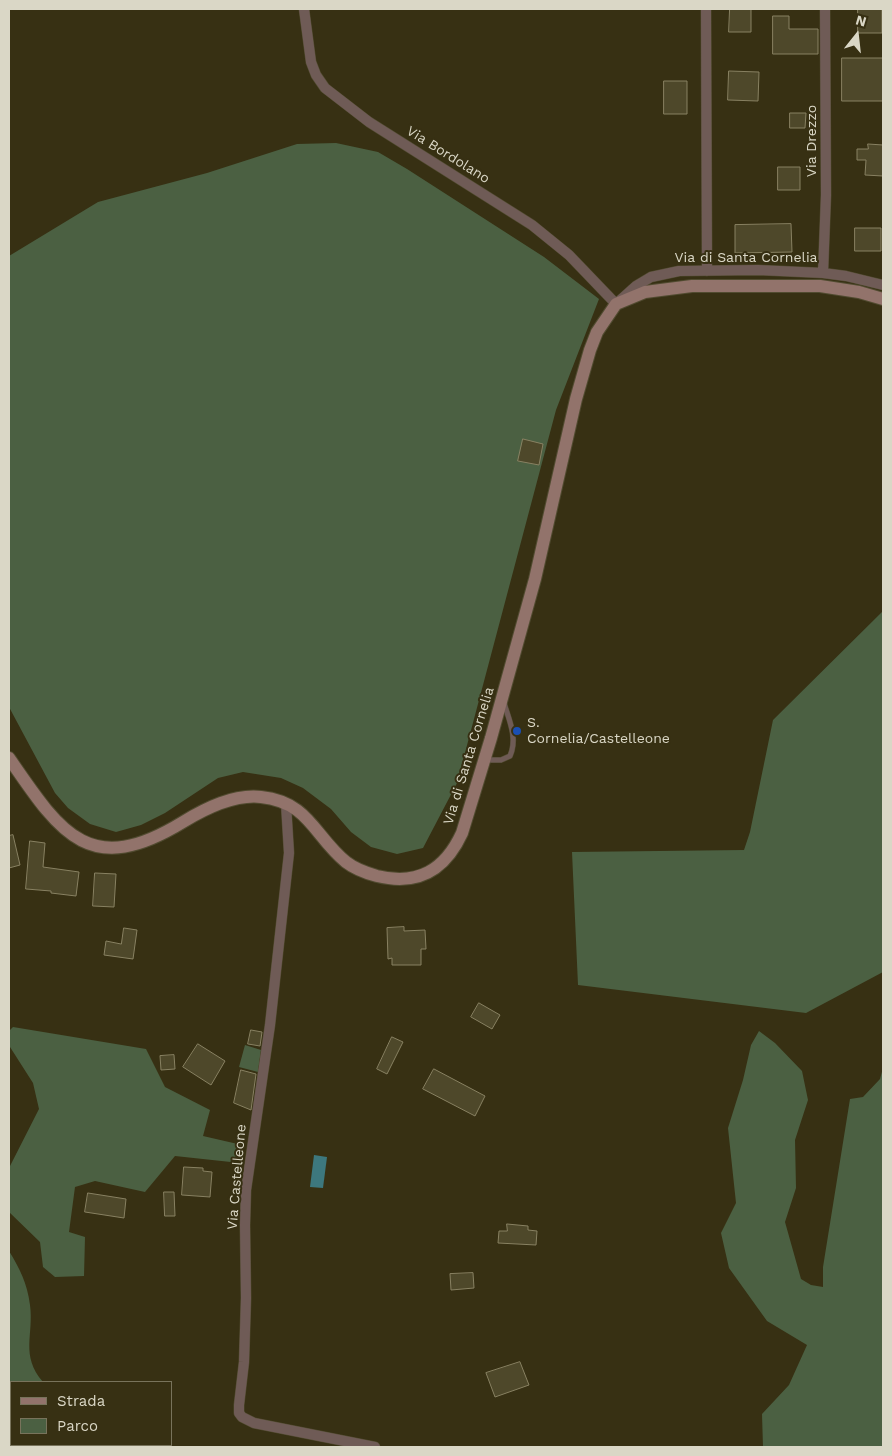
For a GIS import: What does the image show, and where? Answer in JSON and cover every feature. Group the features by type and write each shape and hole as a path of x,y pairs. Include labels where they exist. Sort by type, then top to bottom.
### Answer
{"street":[{"name":"Via Bordolano","path":"304,9 311,62 316,75 325,88 369,122 532,225 570,255 616,304"},
{"path":"706,9 707,271"},
{"name":"Via Drezzo","path":"824,273 826,195 825,9"},
{"name":"Via di Santa Cornelia","path":"9,758 35,795 63,828 82,841 104,848 124,847 144,842 207,809 238,798 261,797 286,804 306,817 340,856 368,874 398,879 418,877 430,872 440,864 459,840 484,760 535,579 576,398 590,350 598,332 616,304 636,286 651,277 674,272 785,271 824,273 883,285"},
{"name":"Via di Santa Cornelia","path":"616,304 645,292 692,286 820,286 883,298"},
{"name":"Via Castelleone","path":"286,804 289,845 288,870 270,1025 246,1190 244,1362 239,1410 242,1417 251,1422 376,1447"}],"lane":[{"path":"484,760 501,760 510,756 514,748 514,741 502,697"}],"green space":[{"path":"336,143 378,152 407,169 544,257 599,299 556,410 457,783 423,848 397,854 371,847 351,832 331,809 303,788 281,778 243,772 218,778 165,813 141,825 116,832 90,824 68,808 55,793 9,707 9,256 98,202 207,173 297,144"},
{"path":"883,611 883,972 806,1013 578,985 572,852 744,850 750,832 773,720"},
{"path":"13,1027 146,1049 165,1087 210,1110 203,1136 242,1145 240,1163 175,1156 145,1192 95,1181 75,1187 69,1232 85,1237 84,1276 55,1277 43,1267 40,1242 9,1212 9,1168 39,1109 33,1083 10,1047 9,1031"},
{"path":"759,1031 775,1043 802,1071 808,1100 795,1140 796,1188 785,1222 801,1279 811,1285 823,1287 823,1267 850,1099 863,1097 880,1079 883,1068 883,1447 763,1447 762,1414 789,1385 807,1345 767,1321 729,1268 721,1233 736,1203 728,1128 743,1080 751,1045"},
{"path":"245,1045 261,1050 258,1072 239,1067"},
{"path":"9,1251 20,1270 27,1290 31,1316 30,1354 36,1372 42,1381 10,1381 10,1446 99,1447 9,1447"}],"water":[{"path":"314,1155 327,1157 323,1188 310,1187"}],"building":[{"path":"730,9 751,9 751,32 729,32"},
{"path":"858,9 882,9 882,33 858,33"},
{"path":"773,16 789,16 789,29 818,29 818,54 773,54"},
{"path":"842,58 883,58 883,101 842,101"},
{"path":"729,71 759,72 758,101 728,100"},
{"path":"664,81 687,81 687,114 664,114"},
{"path":"790,113 806,113 805,128 790,128"},
{"path":"868,144 883,145 883,176 865,175 866,160 857,160 857,149 868,149"},
{"path":"778,167 800,167 800,190 778,190"},
{"path":"791,224 792,252 735,253 735,225"},
{"path":"855,228 881,228 881,251 855,251"},
{"path":"523,439 543,444 539,465 518,461"},
{"path":"13,835 20,865 9,868 9,836"},
{"path":"30,841 45,843 43,867 79,872 76,896 26,889"},
{"path":"95,873 116,874 114,907 93,906"},
{"path":"404,927 404,931 425,930 426,949 421,949 421,965 392,965 392,958 388,959 387,928"},
{"path":"124,928 137,930 133,959 104,955 106,941 121,944"},
{"path":"479,1003 500,1015 492,1029 471,1017"},
{"path":"251,1030 262,1032 260,1046 248,1044"},
{"path":"392,1037 403,1042 387,1074 377,1069"},
{"path":"198,1044 225,1061 211,1085 183,1067"},
{"path":"174,1055 175,1069 161,1070 160,1056"},
{"path":"434,1069 485,1096 475,1116 423,1089"},
{"path":"241,1070 256,1074 251,1110 234,1103"},
{"path":"184,1167 203,1168 203,1171 212,1172 210,1197 182,1195"},
{"path":"164,1192 174,1192 175,1216 165,1216"},
{"path":"88,1193 126,1199 124,1218 85,1212"},
{"path":"507,1224 528,1226 528,1230 537,1231 536,1245 498,1243 499,1231 507,1231"},
{"path":"473,1273 474,1288 451,1290 450,1274"},
{"path":"520,1362 529,1385 495,1397 486,1373"}],"place":[{"name":"S. Cornelia/Castelleone","path":"517,731"}]}
